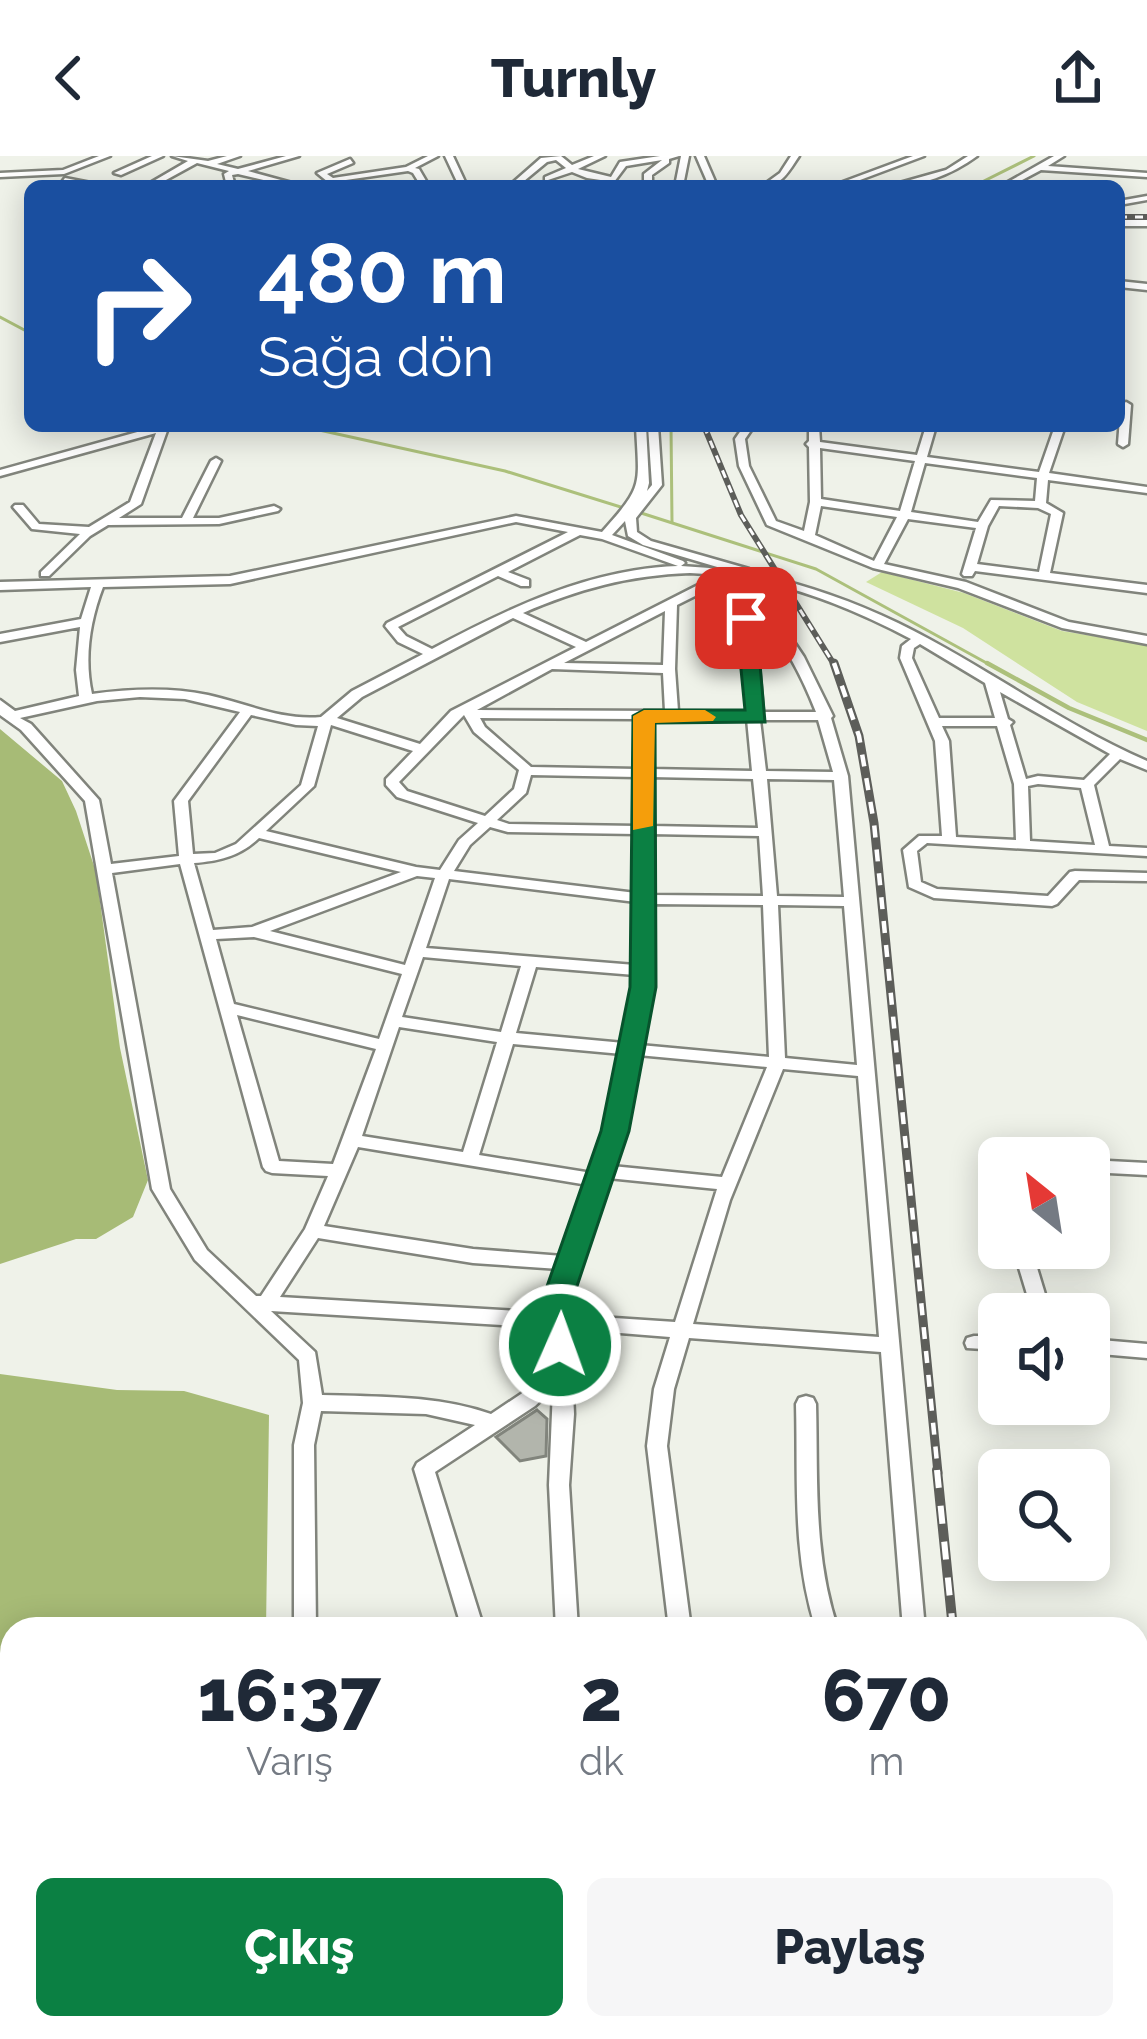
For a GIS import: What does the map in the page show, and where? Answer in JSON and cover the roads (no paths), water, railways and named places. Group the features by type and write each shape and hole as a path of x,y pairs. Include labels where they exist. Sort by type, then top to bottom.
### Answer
{"street":[{"path":"0,175 64,179 106,156"},
{"path":"118,173 159,156"},
{"path":"180,156 272,180"},
{"path":"207,164 236,156"},
{"path":"230,180 228,174 296,156"},
{"path":"351,180 408,169 434,156"},
{"path":"548,179 601,156"},
{"path":"520,180 544,160 557,157 570,168 614,180 623,164 675,156"},
{"path":"648,180 648,174 675,156"},
{"path":"775,180 795,156"},
{"path":"853,180 920,156"},
{"path":"934,180 973,156"},
{"path":"1017,180 1060,156"},
{"path":"160,180 195,161"},
{"path":"327,180 321,173 350,161"},
{"path":"55,163 64,179"},
{"path":"1043,168 1147,175"},
{"path":"408,169 421,180"},
{"path":"916,180 950,171"},
{"path":"0,473 149,432"},
{"path":"45,574 103,521 135,504 162,432"},
{"path":"640,432 642,500"},
{"path":"605,536 657,484 653,432"},
{"path":"729,432 771,523 877,566 962,585 1066,625 1147,640"},
{"path":"742,455 740,439 745,432"},
{"path":"809,537 816,502 813,432"},
{"path":"877,566 904,512 929,432"},
{"path":"1040,505 1043,476 1058,432"},
{"path":"1123,432 1123,444"},
{"path":"812,445 1147,490"},
{"path":"185,523 216,461"},
{"path":"816,502 982,526"},
{"path":"962,585 973,568 982,526 995,502 1040,505 1057,514 1044,576"},
{"path":"19,507 36,527 91,531"},
{"path":"103,521 185,523 274,509"},
{"path":"628,517 632,534 647,543 722,560 835,600 921,640 1066,731 1147,766"},
{"path":"0,586 230,580 516,519 605,536 695,568 763,578"},
{"path":"435,655 402,639 391,626 581,530"},
{"path":"4,711 136,692 315,723 357,694 435,655 605,578 658,568 763,578"},
{"path":"973,568 1147,589"},
{"path":"498,572 525,583"},
{"path":"712,573 746,592 778,622 802,658 826,716 841,776 913,1617"},
{"path":"712,573 710,584 438,727 391,782 392,789 488,824 765,832"},
{"path":"86,697 82,682 87,622 98,584"},
{"path":"678,1617 657,1446 664,1389 729,1184 777,1063 771,900 746,592"},
{"path":"671,605 672,716"},
{"path":"517,615 588,648"},
{"path":"0,638 87,622"},
{"path":"921,640 908,646 906,658 937,722 948,779 950,840"},
{"path":"550,667 669,669"},
{"path":"991,683 1021,784 1023,845"},
{"path":"249,708 182,801 186,859 272,1167 338,1170"},
{"path":"470,710 826,716"},
{"path":"258,1304 313,1232 352,1140 443,877 464,843 521,790 525,771 519,759 479,729 470,710"},
{"path":"4,711 92,800 108,869 161,1189 201,1255 258,1304 308,1357 313,1403 304,1444 305,1617"},
{"path":"565,1617 557,1318 569,1263 602,1176 632,1047 643,971 647,899 642,832 644,716"},
{"path":"326,719 421,749"},
{"path":"108,869 221,855 256,833 307,786 326,719"},
{"path":"937,722 1006,722"},
{"path":"1021,784 1038,780 1087,784 1118,754"},
{"path":"525,771 841,776"},
{"path":"1087,784 1103,849"},
{"path":"256,833 443,877 647,899 850,902"},
{"path":"1147,852 950,840 912,845 914,884 934,893 1052,901 1075,875 1147,877"},
{"path":"206,935 254,932 416,871"},
{"path":"254,932 410,971"},
{"path":"416,952 643,971"},
{"path":"469,1160 530,962"},
{"path":"226,1007 382,1045"},
{"path":"391,1021 507,1038 865,1071"},
{"path":"352,1140 602,1176 729,1184"},
{"path":"1110,1167 1147,1169"},
{"path":"313,1232 472,1256 569,1263"},
{"path":"258,1304 557,1318 643,1331 889,1345"},
{"path":"974,1342 978,1342"},
{"path":"1110,1348 1147,1351"},
{"path":"469,1617 424,1469 528,1400 562,1370"},
{"path":"313,1403 433,1408 491,1422"},
{"path":"806,1404 807,1514 822,1617"}],"waterway":[{"path":"986,180 1034,156"},
{"path":"0,317 24,330"},
{"path":"328,432 505,471 627,509"},
{"path":"671,432 672,522"},
{"path":"638,512 816,569 992,666"},
{"path":"987,663 1069,708 1147,740"}],"railway":[{"path":"1125,217 1147,217"},
{"path":"706,432 741,515 835,666"},
{"path":"834,663 859,736 874,823 938,1473"},
{"path":"937,1470 952,1617"}]}
